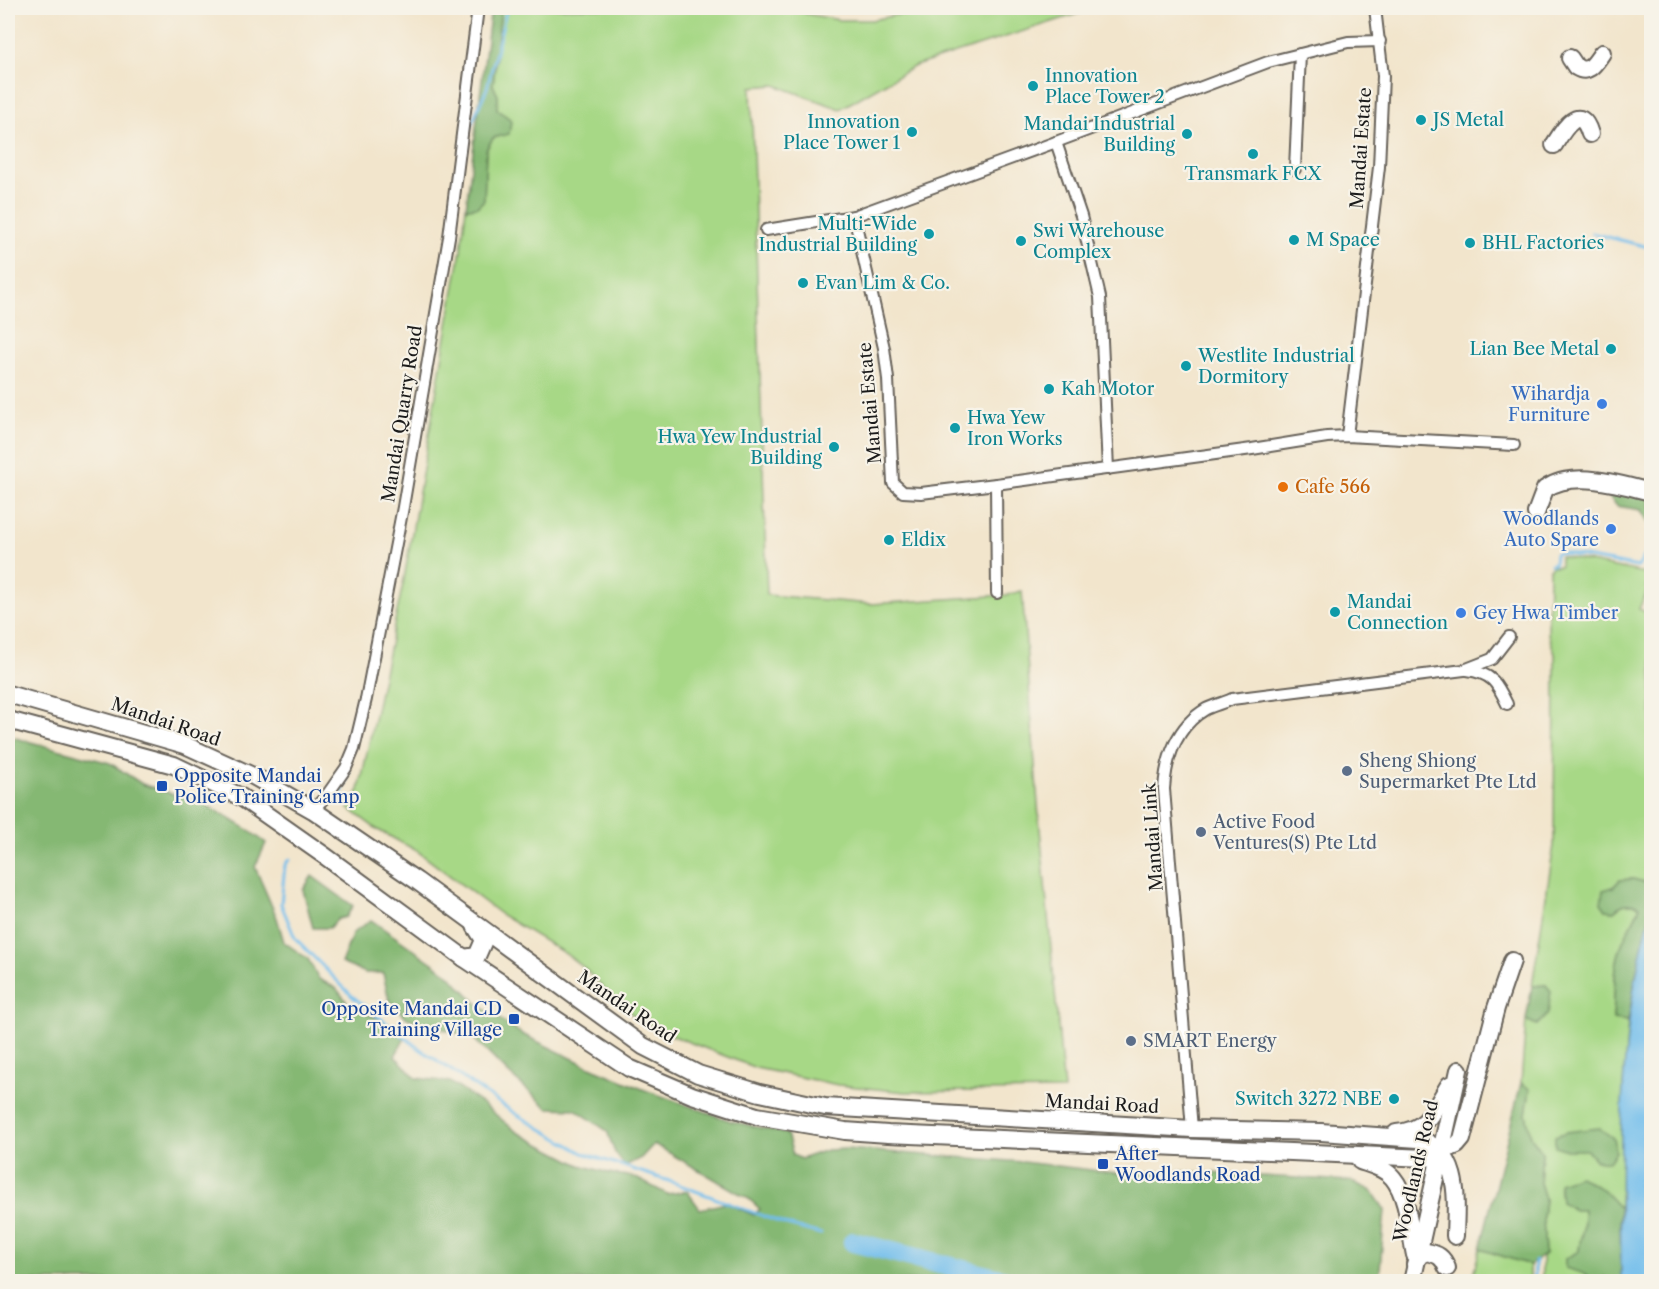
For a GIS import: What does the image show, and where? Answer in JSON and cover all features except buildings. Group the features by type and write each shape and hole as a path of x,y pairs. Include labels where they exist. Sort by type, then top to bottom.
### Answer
{"main road":[{"path":"1570,58 1576,68 1586,70 1591,68 1602,53"},
{"path":"1554,146 1568,123 1573,120 1584,122 1590,134"},
{"path":"1536,513 1545,489 1562,480 1588,480 1652,492"},
{"name":"Mandai Road","path":"8,694 185,746 255,777 313,810 435,893 643,1046 698,1074 760,1093 825,1107 1192,1129 1368,1135"},
{"name":"Mandai Road","path":"8,720 174,765 208,779 241,797 325,855 464,958 629,1068 692,1095 757,1116 845,1131 1343,1155 1426,1158 1439,1153"},
{"path":"464,958 477,956 484,940 473,922"},
{"path":"1439,1153 1457,1144 1465,1132 1496,1008 1512,961"},
{"name":"Woodlands Road","path":"1412,1281 1459,1070 1434,1114 1413,1130"},
{"path":"1368,1135 1403,1132 1428,1125 1438,1118 1452,1097"},
{"path":"977,1117 978,1129 995,1139"},
{"path":"1368,1135 1418,1139 1428,1142 1439,1153 1450,1167 1455,1187 1455,1236"},
{"path":"1343,1155 1375,1166 1393,1178 1401,1192 1405,1206 1416,1261"},
{"path":"1416,1261 1426,1252 1439,1255 1444,1259 1447,1268"}],"street":[{"name":"Mandai Quarry Road","path":"313,810 346,768 354,749 366,699 403,507 449,237 478,8"},
{"name":"Mandai Estate","path":"1347,436 1379,167 1383,82 1375,8"},
{"path":"766,231 854,216 1240,71 1348,42 1380,41"},
{"path":"1295,169 1300,54"},
{"path":"1056,142 1080,216 1100,297 1108,469"},
{"name":"Mandai Estate","path":"854,216 884,348 888,379 893,483 899,491 914,494 996,484 1252,449 1327,436 1514,445"},
{"path":"996,484 998,593"},
{"name":"Mandai Link","path":"1192,1129 1164,789 1166,768 1177,739 1189,723 1206,709 1232,699 1464,670 1492,659 1509,637"},
{"name":"Mandai Link","path":"1464,670 1480,673 1492,679 1507,704"}],"green space":[{"path":"491,8 501,8 493,85 498,96 497,109 511,120 509,134 493,138 486,150 484,200 477,207 466,208"},
{"path":"501,8 793,8 807,14 839,20 872,20 932,8 1096,8 915,66 840,109 775,85 751,87 767,595 871,604 1007,595 1022,591 1039,818 1064,1090 905,1092 838,1085 756,1068 676,1037 638,1019 566,954 503,916 417,851 378,830 348,808 359,790 404,579 461,250 466,208 477,207 484,200 486,150 493,138 509,134 511,120 497,109 498,96 493,85"},
{"path":"1606,487 1651,496 1651,527 1641,510 1617,506 1604,491"},
{"path":"1560,556 1644,573 1651,559 1651,579 1639,609 1652,615 1651,868 1648,883 1633,879 1620,880 1613,887 1606,910 1614,911 1626,904 1640,906 1619,953 1615,981 1613,1018 1628,1021 1623,1090 1620,1208 1603,1190 1584,1210 1579,1252 1565,1259 1593,1280 1605,1277 1607,1281 1542,1281 1542,1256 1545,1254 1543,1216 1545,1199 1540,1183 1542,1152 1531,1137 1526,1114 1530,1089 1521,1083 1526,1020 1537,1025 1546,985 1532,986 1554,845 1555,654 1548,634 1549,569 1552,566 1560,566"},
{"path":"8,736 110,763 142,784 201,803 247,829 266,843 255,867 277,918 284,942 308,959 319,979 336,988 348,1003 383,1022 405,1038 395,1056 416,1078 450,1082 484,1105 517,1132 580,1165 634,1177 667,1194 687,1191 700,1209 726,1203 754,1215 760,1209 749,1199 654,1144 641,1158 625,1166 615,1153 607,1131 575,1109 548,1108 473,1038 407,1018 389,1000 383,973 365,973 341,963 353,933 371,920 447,973 480,1006 522,1034 590,1067 645,1090 731,1121 787,1134 793,1155 801,1159 827,1150 846,1149 1023,1162 1117,1173 1174,1171 1351,1181 1372,1191 1385,1210 1379,1281 8,1281"},
{"path":"1651,868 1651,913 1638,965 1628,1021 1613,1019 1619,953 1640,906 1626,904 1614,911 1606,910 1601,903 1603,890 1613,887 1620,880 1633,879 1648,883"},
{"path":"312,876 353,906 346,917 338,919 329,928 313,928 303,890"},
{"path":"1546,985 1551,991 1548,1014 1537,1025 1526,1020 1532,986"},
{"path":"1521,1083 1530,1089 1526,1114 1531,1137 1542,1152 1540,1183 1545,1199 1543,1216 1545,1254 1530,1265 1480,1249"},
{"path":"1599,1128 1613,1138 1616,1152 1609,1162 1595,1160 1587,1150 1567,1150 1555,1146 1555,1136 1566,1132"},
{"path":"1579,1176 1603,1190 1620,1208 1621,1281 1607,1281 1605,1277 1593,1280 1582,1273 1565,1268 1565,1259 1579,1251 1584,1226 1584,1210 1574,1210 1561,1202 1559,1183"},
{"path":"1480,1249 1530,1265 1530,1281 1471,1281"}],"water":[{"path":"1651,913 1651,1281 1621,1281 1622,1096 1631,1003"}],"waterway":[{"path":"466,146 468,131 487,88 507,8"},
{"path":"1592,233 1652,248"},
{"path":"1551,564 1554,564 1555,554 1558,552 1638,567 1652,543"},
{"path":"341,795 349,772"},
{"path":"290,859 285,865 281,904 295,938 352,996 420,1049 516,1114 583,1153 669,1181 787,1225 821,1234"},
{"path":"853,1242 1011,1282"},
{"path":"1535,1261 1535,1282"}],"place":[{"name":"Innovation Place Tower 2","path":"1033,86"},
{"name":"JS Metal","path":"1421,120"},
{"name":"Innovation Place Tower 1","path":"912,132"},
{"name":"Mandai Industrial Building","path":"1187,134"},
{"name":"Transmark FCX","path":"1253,154"},
{"name":"Multi-Wide Industrial Building","path":"929,234"},
{"name":"M Space","path":"1294,240"},
{"name":"Swi Warehouse Complex","path":"1021,241"},
{"name":"BHL Factories","path":"1470,243"},
{"name":"Evan Lim & Co.","path":"803,283"},
{"name":"Lian Bee Metal","path":"1611,349"},
{"name":"Westlite Industrial Dormitory","path":"1186,366"},
{"name":"Kah Motor","path":"1049,389"},
{"name":"Wihardja Furniture","path":"1602,404"},
{"name":"Hwa Yew Iron Works","path":"955,428"},
{"name":"Hwa Yew Industrial Building","path":"834,447"},
{"name":"Cafe 566","path":"1283,487"},
{"name":"Woodlands Auto Spare","path":"1611,529"},
{"name":"Eldix","path":"889,540"},
{"name":"Mandai Connection","path":"1335,612"},
{"name":"Gey Hwa Timber","path":"1461,613"},
{"name":"Sheng Shiong Supermarket Pte Ltd","path":"1347,771"},
{"name":"Opposite Mandai Police Training Camp","path":"162,786"},
{"name":"Active Food Ventures(S) Pte Ltd","path":"1201,832"},
{"name":"Opposite Mandai CD Training Village","path":"514,1019"},
{"name":"SMART Energy","path":"1131,1041"},
{"name":"Switch 3272 NBE","path":"1394,1099"},
{"name":"After Woodlands Road","path":"1103,1164"}]}
